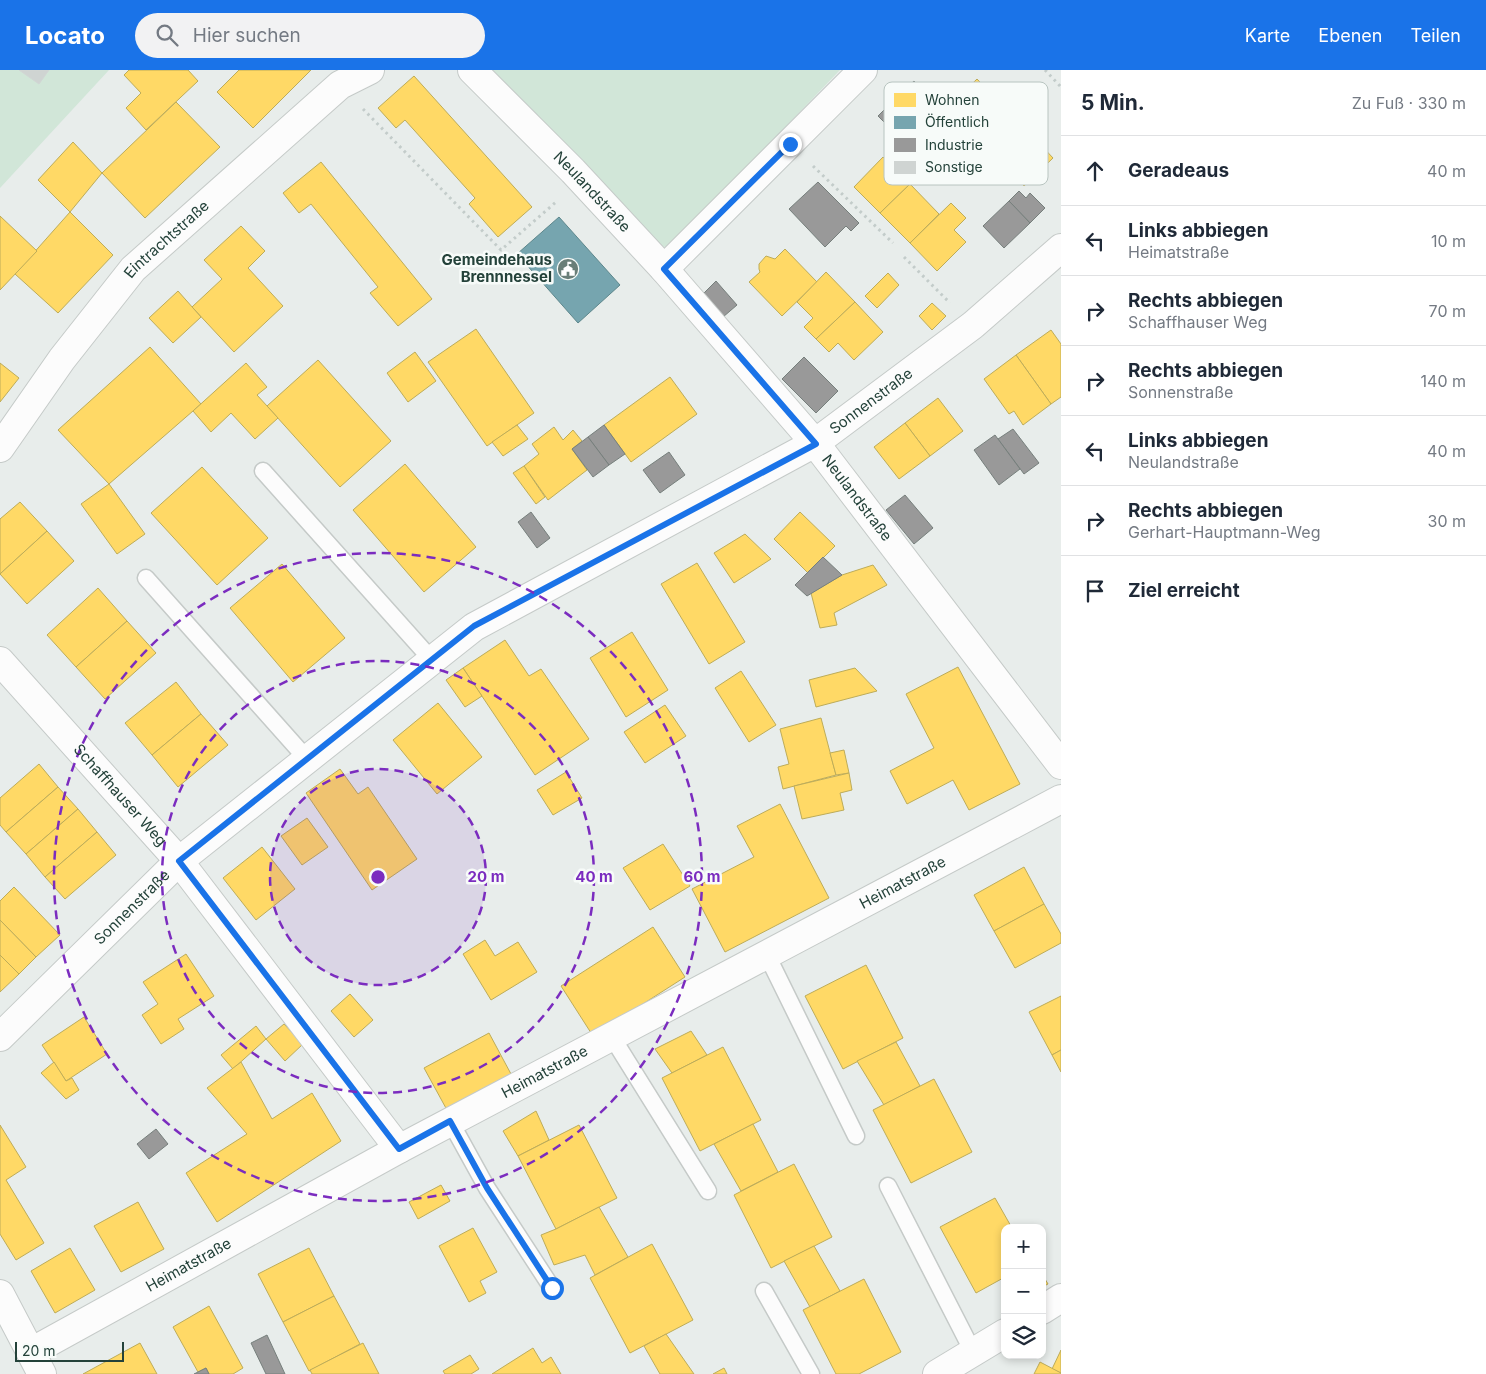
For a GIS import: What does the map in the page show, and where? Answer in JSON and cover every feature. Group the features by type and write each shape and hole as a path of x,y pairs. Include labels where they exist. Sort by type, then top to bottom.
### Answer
{"street":[{"name":"Eintrachtstraße","path":"0,448 62,359 134,269 340,85 370,70"},
{"name":"Neulandstraße","path":"472,70 581,180 664,269 816,444 1061,765"},
{"path":"664,269 863,70"},
{"name":"Sonnenstraße","path":"0,1037 179,861 474,626 816,444 973,325 1061,248"},
{"name":"Schaffhauser Weg","path":"0,661 179,861 399,1149"},
{"name":"Heimatstraße","path":"37,1363 399,1149 1061,799"},
{"path":"0,1294 37,1363"},
{"path":"1046,1307 1061,1298"},
{"path":"937,1374 1001,1335"}],"lane":[{"path":"263,470 432,660"},
{"path":"146,578 308,759"},
{"path":"767,955 856,1136"},
{"path":"612,1037 708,1191"},
{"path":"450,1121 487,1188 552,1288"},
{"path":"888,1186 973,1352"},
{"path":"764,1291 811,1374"}],"path":[{"path":"1045,70 1061,87"},
{"path":"340,85 501,250 581,180"},
{"path":"790,144 893,244"},
{"path":"904,257 973,325"}],"green space":[{"path":"0,70 109,70 0,188"},
{"path":"489,70 840,70 674,243 665,247 654,243"}],"building: Wohnen":[{"path":"129,70 188,70 198,81 146,130 126,108 141,93 124,75"},
{"path":"239,70 311,70 253,128 217,92"},
{"path":"414,76 532,207 498,237 469,204 475,198 405,120 396,128 378,108"},
{"path":"176,102 220,147 145,218 102,173"},
{"path":"73,142 102,173 70,212 38,180"},
{"path":"1048,153 1053,158 1048,163"},
{"path":"883,157 884,185 909,185 880,213 854,187"},
{"path":"321,162 432,299 398,326 370,293 378,287 311,204 299,213 283,193"},
{"path":"911,185 939,214 910,243 880,213"},
{"path":"951,203 966,218 954,230 966,242 937,271 910,243"},
{"path":"70,212 113,255 58,313 15,274"},
{"path":"0,216 37,251 0,290"},
{"path":"241,226 265,251 248,268 283,306 234,352 192,307 222,279 204,260"},
{"path":"785,249 817,282 782,316 749,282 760,272 759,264 766,256 775,259"},
{"path":"826,272 855,302 816,339 804,327 813,318 797,302"},
{"path":"888,273 899,285 877,308 865,296"},
{"path":"178,291 201,317 173,343 149,318"},
{"path":"855,302 883,332 854,360 838,343 829,352 816,339"},
{"path":"932,303 946,316 932,330 919,316"},
{"path":"476,329 534,413 487,446 428,362"},
{"path":"1051,330 1061,344 1061,397 1051,404 1016,355"},
{"path":"150,347 201,404 109,484 58,430"},
{"path":"415,352 436,381 408,402 387,373"},
{"path":"1016,355 1051,404 1023,425 1014,411 1009,414 984,379"},
{"path":"318,360 391,441 340,487 267,406"},
{"path":"0,363 19,378 0,402"},
{"path":"246,363 267,387 257,395 278,418 255,439 231,413 211,432 193,411"},
{"path":"670,377 697,414 631,462 604,425"},
{"path":"938,398 963,431 930,456 905,423"},
{"path":"905,423 930,456 899,479 874,447"},
{"path":"517,425 528,439 503,456 492,442"},
{"path":"554,427 563,440 573,430 582,441 572,449 587,470 548,500 524,466 539,454 532,444"},
{"path":"405,464 476,547 424,592 353,510"},
{"path":"524,466 545,497 536,504 513,473"},
{"path":"202,467 268,538 217,585 151,513"},
{"path":"109,484 145,534 117,554 81,504"},
{"path":"20,502 47,531 0,574 0,519"},
{"path":"800,512 835,546 808,573 774,539"},
{"path":"47,531 74,561 27,604 0,574"},
{"path":"745,534 771,559 734,583 714,553"},
{"path":"697,563 745,642 709,664 661,584"},
{"path":"282,564 345,638 293,682 230,608"},
{"path":"873,565 887,585 834,613 837,625 820,628 811,593 842,575"},
{"path":"98,588 127,621 76,667 47,635"},
{"path":"127,621 156,653 105,699 76,667"},
{"path":"632,632 668,690 626,717 590,658"},
{"path":"505,640 529,676 541,669 589,739 535,775 463,668"},
{"path":"958,667 1020,784 969,810 953,780 907,804 890,771 934,748 906,694"},
{"path":"463,668 482,696 465,707 446,680"},
{"path":"855,668 877,691 816,707 809,680"},
{"path":"741,671 776,725 749,742 715,688"},
{"path":"176,682 201,714 152,755 125,723"},
{"path":"438,703 482,757 437,794 393,740"},
{"path":"665,705 686,736 645,763 624,732"},
{"path":"201,714 228,745 178,787 152,755"},
{"path":"821,718 836,775 783,789 778,767 789,764 780,729"},
{"path":"844,750 849,773 836,775 830,753"},
{"path":"39,764 58,787 6,832 0,825 0,798"},
{"path":"340,769 358,794 368,787 417,859 372,890 306,793"},
{"path":"566,772 582,798 553,815 537,790"},
{"path":"849,773 852,790 840,793 844,810 802,819 794,786"},
{"path":"58,787 78,809 26,854 6,832"},
{"path":"780,804 829,898 725,952 692,889 754,857 737,826"},
{"path":"78,809 97,832 45,877 26,854"},
{"path":"307,818 328,847 302,865 281,836"},
{"path":"97,832 116,855 65,899 45,877"},
{"path":"663,844 690,886 650,910 623,868"},
{"path":"262,847 295,889 256,920 223,878"},
{"path":"1024,867 1044,904 994,931 974,895"},
{"path":"14,887 60,935 36,957 0,920 0,901"},
{"path":"1044,904 1061,934 1061,943 1015,968 994,931"},
{"path":"0,920 36,957 19,974 0,955"},
{"path":"653,927 685,977 593,1036 561,986"},
{"path":"485,940 495,956 518,942 537,972 491,1000 463,954"},
{"path":"186,954 214,996 178,1019 184,1029 161,1044 142,1015 158,1004 143,982"},
{"path":"0,955 19,974 0,992"},
{"path":"866,965 903,1038 843,1069 805,996"},
{"path":"350,994 373,1020 354,1037 331,1011"},
{"path":"1061,996 1061,1050 1052,1055 1029,1012"},
{"path":"84,1017 107,1054 66,1081 42,1045"},
{"path":"284,1024 303,1044 285,1061 266,1039"},
{"path":"256,1026 266,1039 233,1069 221,1055"},
{"path":"691,1031 707,1055 672,1073 655,1049"},
{"path":"489,1033 511,1074 447,1110 424,1068"},
{"path":"896,1042 920,1086 884,1105 857,1061"},
{"path":"723,1047 761,1120 700,1151 662,1078"},
{"path":"1061,1050 1061,1072 1052,1055"},
{"path":"54,1062 66,1081 72,1078 79,1090 66,1099 41,1073"},
{"path":"241,1062 272,1119 312,1093 341,1141 217,1222 186,1173 247,1134 207,1088"},
{"path":"934,1079 972,1152 911,1183 873,1110"},
{"path":"536,1111 549,1140 518,1156 503,1131"},
{"path":"753,1124 778,1172 741,1191 714,1144"},
{"path":"0,1125 26,1167 6,1180 44,1243 16,1260 0,1234"},
{"path":"579,1125 617,1198 556,1229 518,1156"},
{"path":"794,1164 832,1237 771,1268 734,1195"},
{"path":"441,1185 450,1201 418,1219 409,1202"},
{"path":"995,1198 1010,1224 1001,1224 1001,1279 976,1293 940,1227"},
{"path":"138,1202 164,1249 121,1272 94,1226"},
{"path":"599,1207 628,1257 595,1275 585,1255 554,1265 541,1235"},
{"path":"473,1228 497,1272 480,1281 486,1293 469,1302 439,1246"},
{"path":"652,1244 693,1320 630,1353 590,1278"},
{"path":"814,1246 840,1291 810,1307 784,1261"},
{"path":"70,1248 95,1290 55,1313 31,1271"},
{"path":"309,1248 334,1296 283,1322 258,1274"},
{"path":"864,1279 901,1352 859,1374 836,1374 803,1310"},
{"path":"334,1296 360,1344 309,1371 283,1322"},
{"path":"209,1306 243,1368 233,1374 209,1374 206,1368 198,1372 173,1327"},
{"path":"666,1334 694,1374 660,1374 644,1346"},
{"path":"140,1343 157,1374 83,1374"},
{"path":"363,1343 379,1374 312,1374 310,1370"},
{"path":"533,1348 542,1363 551,1357 561,1374 492,1374"},
{"path":"1061,1350 1061,1373 1052,1369"},
{"path":"470,1355 479,1369 471,1374 445,1374 443,1371"},
{"path":"1040,1362 1061,1373 1061,1374 1034,1374"},
{"path":"724,1368 727,1374 713,1374"}],"building: Öffentlich":[{"name":"Gemeindehaus Brennnessel","path":"559,217 620,285 578,323 517,254"}],"building: Industrie":[{"path":"884,110 884,122 878,116"},
{"path":"818,182 859,223 851,231 846,226 825,247 789,209"},
{"path":"1019,191 1026,198 1030,193 1045,208 1030,223 1009,201"},
{"path":"1009,201 1030,223 1004,248 983,226"},
{"path":"716,281 737,305 723,317 702,295"},
{"path":"804,357 838,391 816,413 782,379"},
{"path":"604,425 625,454 609,465 588,437"},
{"path":"1013,429 1039,463 1024,474 998,439"},
{"path":"995,435 1020,469 999,485 974,450"},
{"path":"588,437 609,465 593,477 572,449"},
{"path":"669,452 685,475 660,493 643,470"},
{"path":"905,495 933,528 914,544 886,510"},
{"path":"531,512 550,538 537,548 518,522"},
{"path":"823,557 842,575 807,596 795,585"},
{"path":"156,1129 168,1144 149,1159 137,1144"},
{"path":"267,1335 285,1374 266,1374 251,1343"},
{"path":"206,1368 209,1374 194,1374"}],"building: Sonstige":[{"path":"19,70 49,70 39,84"}],"place":[{"name":"Gemeindehaus Brennnessel","path":"568,269"}],"route":[{"path":"552,1288 487,1188 450,1121 399,1149 179,861 474,626 816,444 664,269 790,144"}]}
